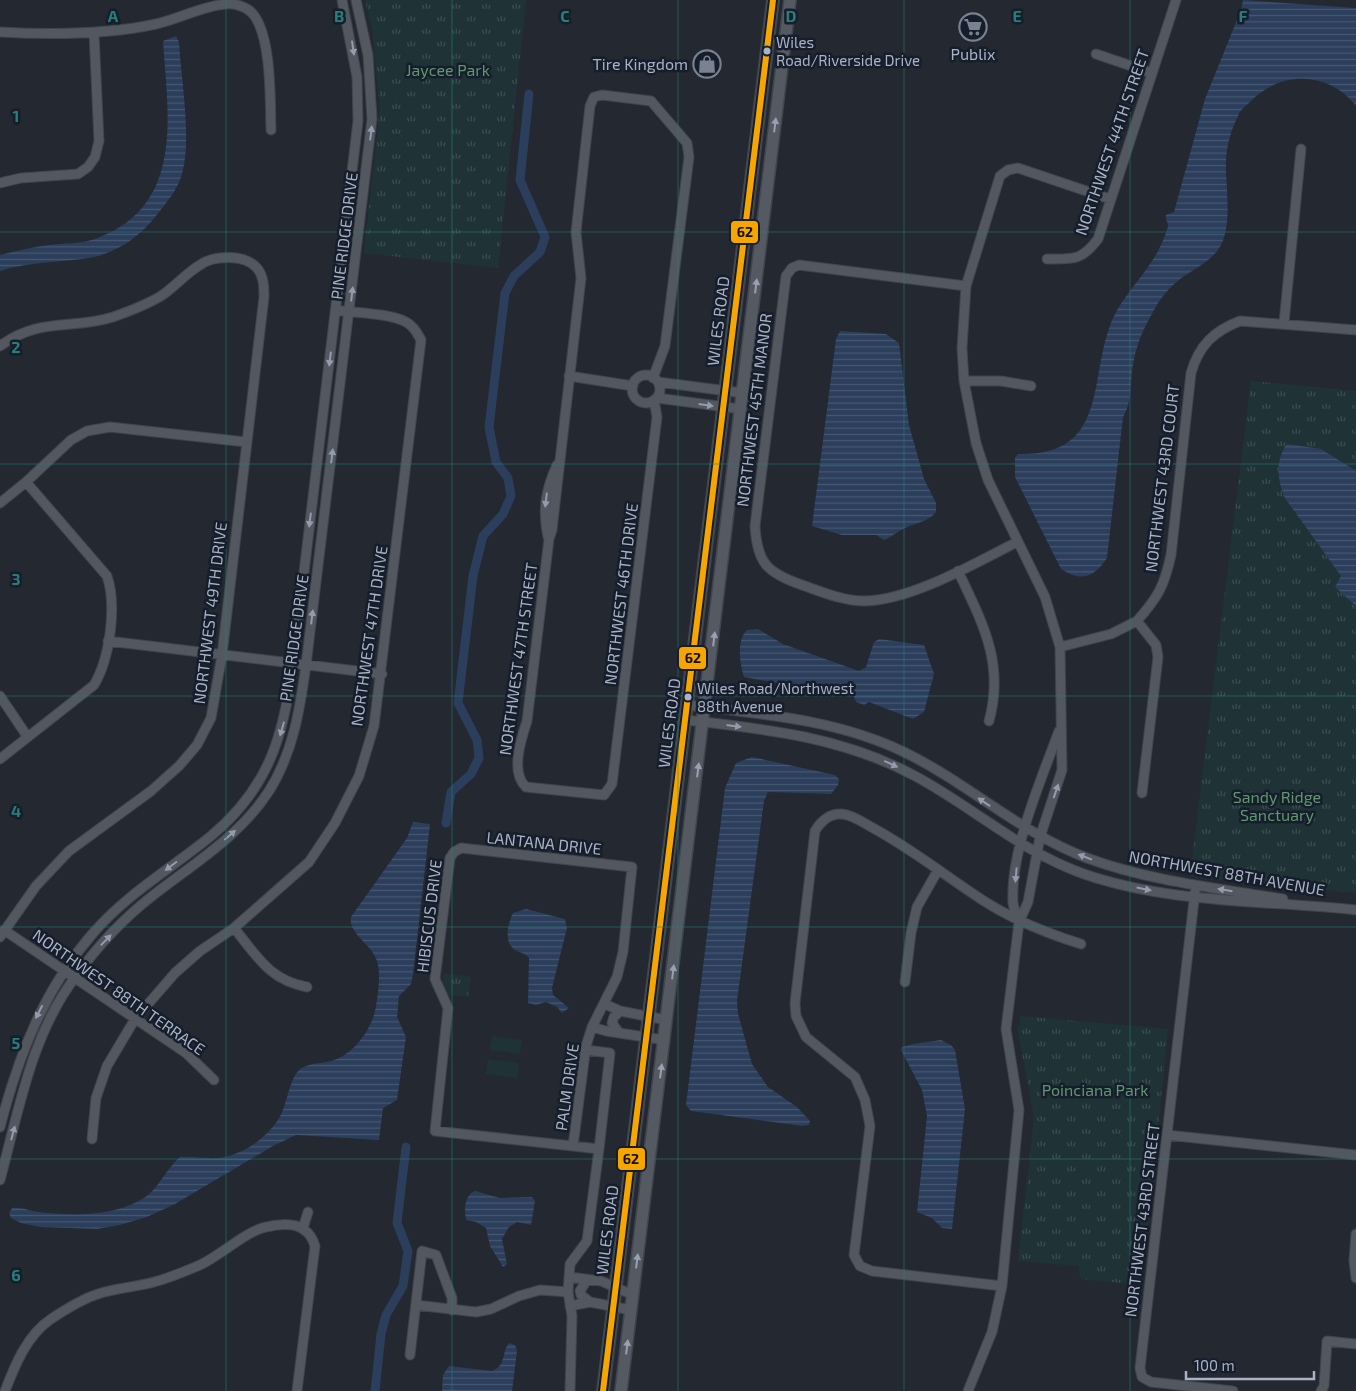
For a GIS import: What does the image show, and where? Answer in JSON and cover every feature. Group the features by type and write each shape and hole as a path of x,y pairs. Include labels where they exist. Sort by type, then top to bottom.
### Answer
{"main road":[{"name":"WILES ROAD","path":"603,1391 773,0"},
{"name":"WILES ROAD","path":"621,1391 668,1020 790,0"}],"street":[{"name":"PINE RIDGE DRIVE","path":"0,1127 22,1052 38,1014 64,970 95,931 114,912 141,888 211,836 238,810 251,792 276,748 282,729 293,664 358,121 357,77 342,0"},
{"name":"PINE RIDGE DRIVE","path":"0,1180 34,1054 50,1018 75,977 104,942 150,898 219,845 254,812 269,790 288,752 300,705 306,665 372,119 368,54 356,0"},
{"name":"NORTHWEST 44TH STREET","path":"1047,259 1076,259 1086,253 1098,238 1176,0"},
{"path":"0,32 36,34 94,33 156,24 226,4 241,6 254,14 261,33 268,63 271,130"},
{"path":"0,183 21,178 78,174 88,167 95,157 99,141 94,33"},
{"path":"1096,54 1152,73"},
{"name":"NORTHWEST 47TH STREET","path":"520,782 518,773 521,737 527,721 559,472 558,462 580,278 576,232 590,106 594,97 602,95 652,101 688,143 689,157 665,346 656,380"},
{"path":"1301,149 1284,323 1356,330"},
{"path":"968,1391 992,1332 1002,1286 1018,1119 1006,1029 1019,922 1028,902 1040,837 1062,770 1062,696 1060,647 1045,597 1017,542 982,462 968,410 962,348 966,286 1000,176 1008,170 1018,168 1110,199"},
{"name":"NORTHWEST 49TH DRIVE","path":"0,346 14,335 42,326 106,319 136,309 162,296 200,264 216,258 236,258 257,268 264,282 264,298 222,655 211,718 197,745 179,766 151,790 70,851 36,886 2,933"},
{"name":"NORTHWEST 45TH MANOR","path":"958,571 893,598 864,601 834,596 775,574 765,566 760,556 755,526 786,276 792,268 799,265 966,286"},
{"name":"NORTHWEST 47TH DRIVE","path":"92,1139 96,1098 107,1066 135,1019 174,973 200,951 234,928 308,862 336,823 359,776 374,726 382,674 421,340 416,330 407,322 394,318 336,310"},
{"name":"NORTHWEST 43RD COURT","path":"1137,621 1157,598 1166,578 1171,555 1191,373 1202,346 1224,327 1240,321 1284,323"},
{"path":"568,376 633,386"},
{"path":"741,409 671,400 655,399 646,403 638,400 633,394 633,386 641,376 673,384 743,393"},
{"path":"655,399 660,390 656,380"},
{"path":"964,382 1001,381 1031,386"},
{"path":"671,400 673,384"},
{"name":"NORTHWEST 46TH DRIVE","path":"520,782 526,787 604,795 612,784 657,417 655,399"},
{"path":"0,503 26,482 71,440 95,430 110,427 246,442"},
{"path":"0,759 94,684 103,669 108,641 112,592 107,576 26,482"},
{"path":"989,721 994,702 993,656 984,627 958,571 1017,542"},
{"path":"1060,647 1111,634 1137,621 1156,644 1158,657 1142,793"},
{"path":"108,641 382,674"},
{"path":"0,696 27,736"},
{"name":"NORTHWEST 88TH AVENUE","path":"688,705 829,725 869,737 932,767 1040,837 1101,863 1131,872 1196,885 1342,909"},
{"name":"NORTHWEST 88TH AVENUE","path":"686,720 808,736 875,756 930,785 1036,854 1068,868 1106,881 1195,897 1356,910"},
{"path":"1019,922 1013,904 1021,845 1025,828 1061,726"},
{"path":"1002,1286 872,1271 860,1266 854,1255 870,1126 865,1100 855,1077 815,1045 800,1026 796,1016 795,1003 815,831 822,821 831,816 841,814 853,817 905,845 938,870 1019,922 1081,944"},
{"name":"LANTANA DRIVE","path":"454,852 461,848 632,868"},
{"name":"HIBISCUS DRIVE","path":"454,852 450,858 435,980 448,1008 435,1131 573,1146"},
{"name":"PALM DRIVE","path":"599,1149 573,1146 586,1050 592,1027 617,977 623,952 632,868"},
{"path":"906,982 911,933 917,908 938,870"},
{"name":"NORTHWEST 43RD STREET","path":"1196,885 1140,1368 1142,1377 1151,1382 1233,1391"},
{"path":"234,928 274,974 289,984 307,987"},
{"name":"NORTHWEST 88TH TERRACE","path":"2,933 75,977 186,1053 214,1080"},
{"path":"604,1004 620,1011 668,1020"},
{"path":"619,1033 612,1021 620,1011"},
{"name":"PALM DRIVE","path":"592,1027 665,1040"},
{"path":"570,1391 572,1316 568,1292 569,1278 572,1259 587,1241 610,1053 586,1050"},
{"path":"1167,1135 1356,1154"},
{"path":"303,1228 308,1212"},
{"path":"5,1391 17,1361 31,1339 50,1320 98,1294 156,1282 202,1264 264,1227 291,1224 303,1228 312,1234 315,1246 297,1391"},
{"path":"1356,1234 1354,1261 1356,1278"},
{"path":"410,1355 422,1251 436,1255 452,1298 452,1310"},
{"path":"569,1278 601,1281 633,1295"},
{"path":"587,1280 580,1290 581,1295 590,1302"},
{"path":"416,1305 476,1312 491,1309 519,1296 540,1290 568,1292"},
{"path":"570,1306 590,1302 631,1310"},
{"path":"1322,1391 1327,1341 1356,1344"}],"green space":[{"name":"Jaycee Park","path":"365,0 526,0 498,268 364,253 380,107 372,28"},
{"name":"Sandy Ridge Sanctuary","path":"1251,381 1356,391 1356,893 1190,876"},
{"path":"443,973 471,977 468,997 446,995 442,983"},
{"name":"Poinciana Park","path":"1020,1016 1168,1029 1142,1285 1081,1279 1078,1266 1018,1261 1034,1118 1017,1026 1020,1026"},
{"path":"492,1036 522,1040 520,1054 490,1050"},
{"path":"488,1059 519,1063 517,1078 486,1074"}],"water":[{"path":"1243,0 1356,8 1356,106 1345,94 1332,86 1319,81 1304,79 1275,84 1262,92 1243,108 1239,114 1228,143 1226,170 1228,206 1223,241 1213,256 1168,290 1156,306 1143,331 1134,358 1129,399 1123,417 1107,558 1092,574 1081,577 1075,576 1061,569 1015,477 1015,458 1018,454 1048,451 1068,442 1082,427 1091,409 1105,341 1113,318 1158,251 1165,235 1168,226 1166,215 1174,212 1205,99 1241,10"},
{"path":"176,36 179,42 186,144 185,160 180,181 169,200 139,234 110,252 94,257 23,265 0,271 0,255 55,244 90,241 124,224 144,205 157,182 165,156 167,100 163,41"},
{"path":"840,331 886,334 899,343 909,425 924,479 936,503 936,512 932,516 884,540 876,535 842,535 812,526 836,339"},
{"path":"1287,444 1321,449 1356,471 1356,606 1335,587 1341,576 1285,498 1278,470 1280,457"},
{"path":"758,629 783,644 859,671 866,667 874,642 879,639 924,645 934,674 924,712 913,719 869,702 864,705 856,702 854,697 744,677 740,659 741,640 747,630"},
{"path":"752,757 835,775 839,779 838,785 831,794 768,792 764,801 737,1001 738,1014 752,1064 768,1087 797,1107 810,1121 809,1125 802,1126 691,1111 686,1105 725,788 736,763"},
{"path":"413,822 430,824 413,974 411,984 399,996 397,1017 406,1037 397,1100 383,1108 379,1140 296,1135 273,1146 175,1204 147,1217 120,1225 97,1229 40,1227 21,1223 11,1218 9,1213 12,1208 35,1212 80,1214 123,1208 148,1195 180,1157 225,1157 252,1145 269,1132 280,1116 297,1072 308,1065 333,1061 344,1055 357,1044 371,1022 378,996 378,966 370,949 353,929 351,917 407,838"},
{"path":"526,909 565,919 567,928 552,988 553,995 569,1008 562,1013 557,1007 546,1002 536,1005 528,1003 529,958 511,947 508,938 513,913"},
{"path":"941,1040 951,1045 955,1050 965,1109 952,1229 942,1228 932,1218 917,1212 927,1116 922,1090 901,1050 902,1047 913,1044"},
{"path":"475,1191 500,1198 532,1197 535,1201 531,1225 517,1222 509,1227 502,1239 507,1264 503,1267 490,1246 486,1228 476,1222 466,1220 465,1207 467,1199"},
{"path":"509,1343 515,1345 517,1351 512,1391 442,1391 443,1375 449,1366 492,1371 502,1362"}],"waterway":[{"path":"446,823 451,792 471,774 479,758 477,740 458,703 473,576 483,536 503,514 511,496 508,478 496,462 489,427 505,293 514,276 540,252 545,237 520,180 529,94"},
{"path":"375,1391 381,1334 386,1315 403,1286 408,1251 397,1223 406,1147"}],"transit line":[{"name":"62","path":"603,1391 773,0"}],"place":[{"name":"Publix","path":"973,27"},
{"name":"Wiles Road/Riverside Drive","path":"767,51"},
{"name":"Tire Kingdom","path":"707,64"},
{"name":"Wiles Road/Northwest 88th Avenue","path":"688,697"}]}
